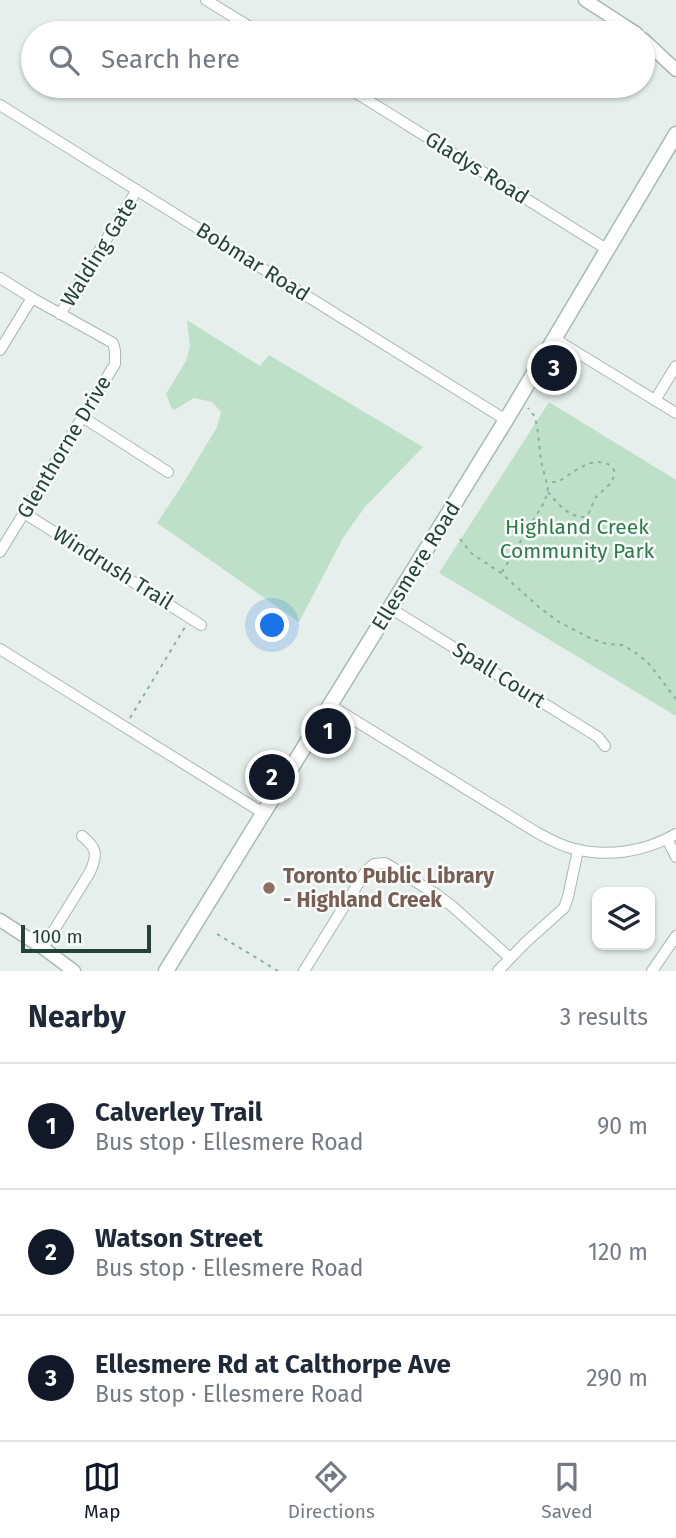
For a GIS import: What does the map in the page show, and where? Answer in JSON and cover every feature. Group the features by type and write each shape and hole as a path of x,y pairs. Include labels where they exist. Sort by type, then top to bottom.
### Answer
{"main road":[{"name":"Ellesmere Road","path":"166,971 506,420 676,134"},
{"name":"Ellesmere Road","path":"662,159 676,142"}],"street":[{"path":"206,0 240,21"},
{"path":"585,0 617,21"},
{"path":"655,50 676,70"},
{"name":"Gladys Road","path":"364,98 608,250"},
{"name":"Bobmar Road","path":"0,105 506,420"},
{"name":"Walding Gate","path":"60,314 137,190"},
{"name":"Glenthorne Drive","path":"0,278 113,343 115,364 0,552"},
{"path":"0,350 32,298"},
{"path":"555,339 676,413"},
{"path":"655,400 676,366"},
{"path":"84,418 168,472"},
{"name":"Windrush Trail","path":"24,513 201,625"},
{"name":"Spall Court","path":"390,608 598,737 606,746"},
{"path":"0,649 263,813"},
{"path":"330,705 536,832 560,844 597,852 636,850 655,845 672,836 676,857"},
{"path":"43,948 95,860 91,843 82,836"},
{"path":"498,971 564,908 578,850"},
{"path":"304,971 366,871 374,864 385,863 452,906 510,958"},
{"path":"0,919 74,971"},
{"path":"652,971 676,936"}],"path":[{"path":"501,573 548,491 535,418"},
{"path":"547,481 556,482 590,463 608,464 614,470 612,482 595,498 585,517 567,512 548,491"},
{"path":"460,539 471,553 501,573 559,622 593,639 607,644 623,645 639,655 676,699"},
{"path":"124,727 191,617"},
{"path":"217,934 278,971"}],"green space":[{"path":"187,320 260,366 269,355 423,447 364,508 343,538 299,622 157,523 217,427 221,412 212,402 194,398 174,410 166,394 186,361 190,347"},
{"name":"Highland Creek Community Park","path":"549,402 676,480 676,716 439,573"}],"place":[{"name":"Ellesmere Rd at Calthorpe Ave","path":"554,368"},
{"name":"Calverley Trail","path":"328,731"},
{"name":"Watson Street","path":"272,777"},
{"name":"Toronto Public Library - Highland Creek","path":"269,888"}]}
